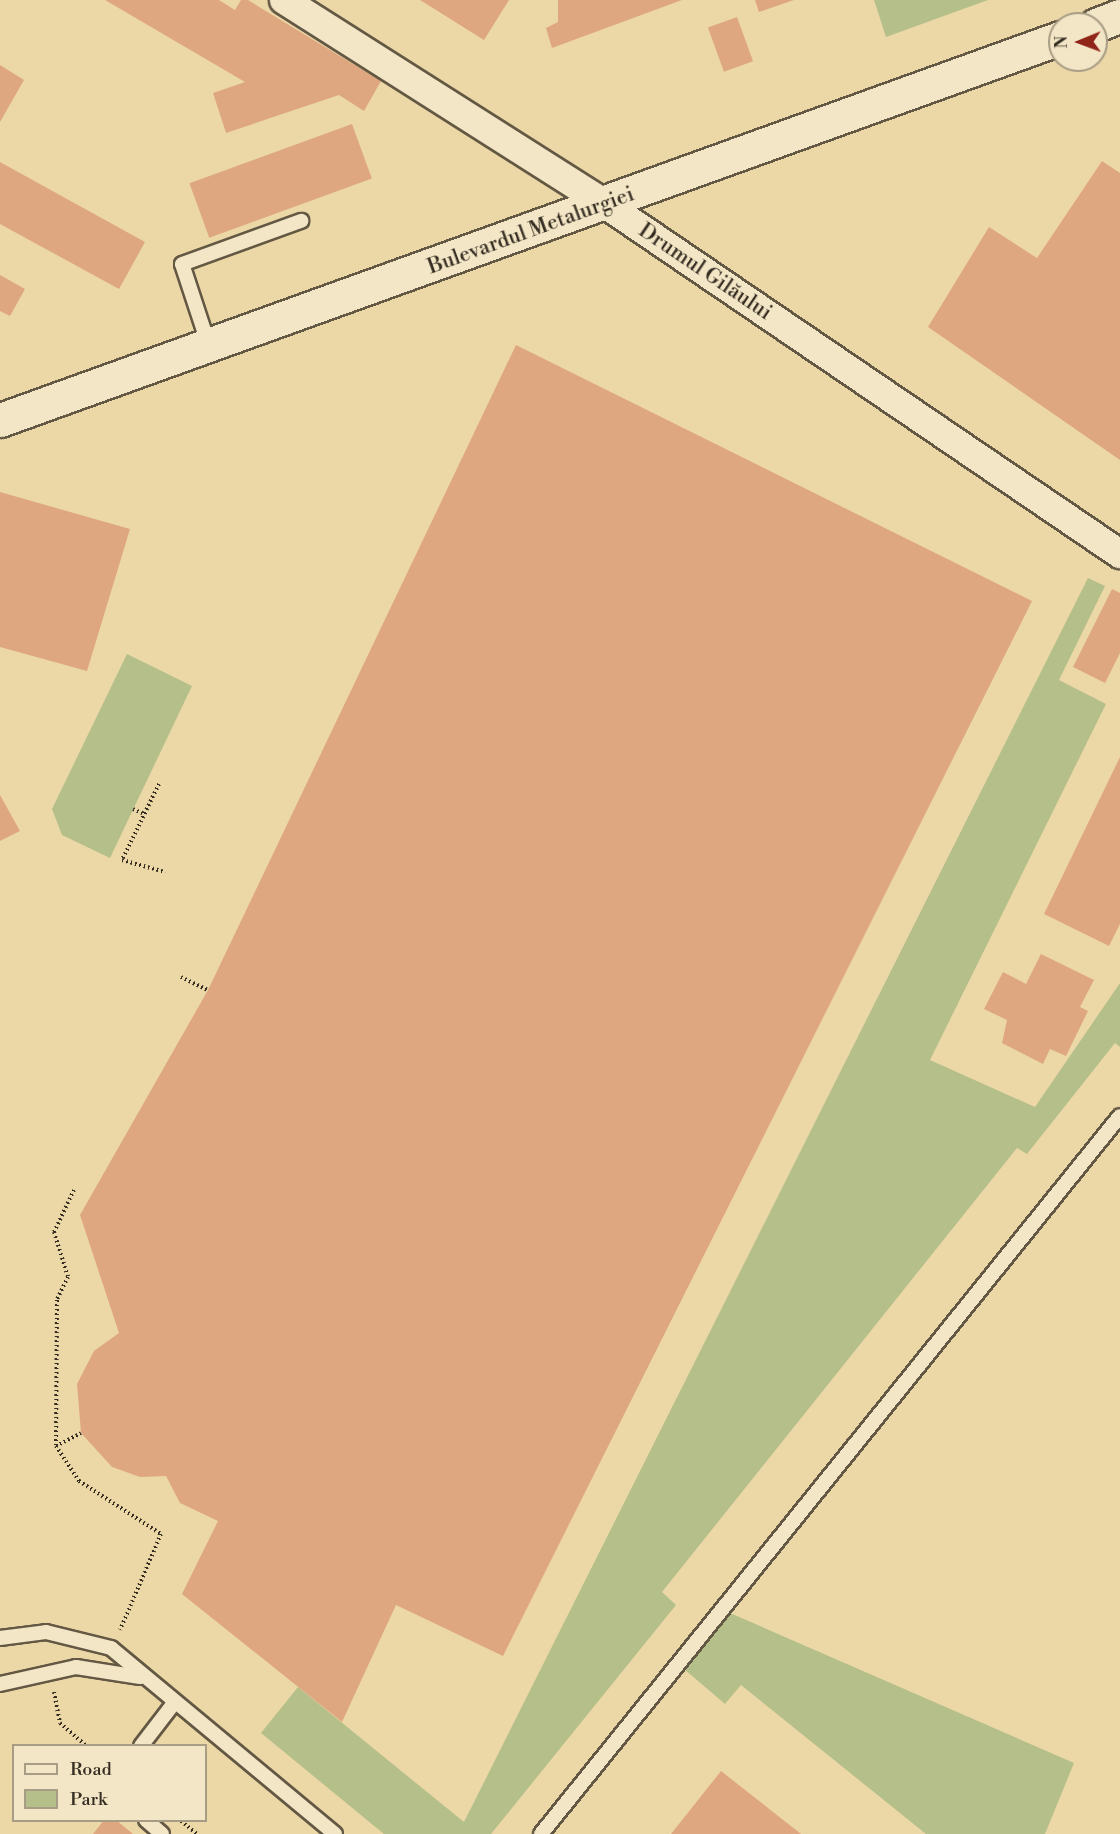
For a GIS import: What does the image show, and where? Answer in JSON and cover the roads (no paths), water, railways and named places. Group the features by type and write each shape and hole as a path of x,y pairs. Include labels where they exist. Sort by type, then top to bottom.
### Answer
{"main road":[{"name":"Bulevardul Metalurgiei","path":"0,420 605,204 1048,42"}],"street":[{"name":"Drumul Gilăului","path":"284,0 605,204 1120,554"}],"lane":[{"path":"209,346 182,264 301,221"},
{"path":"541,1834 1120,1116"},
{"path":"0,1638 46,1632 111,1648 142,1678 335,1834"},
{"path":"0,1684 49,1671 96,1667 142,1678"},
{"path":"143,1744 174,1703"},
{"path":"147,1822 162,1834"}]}
